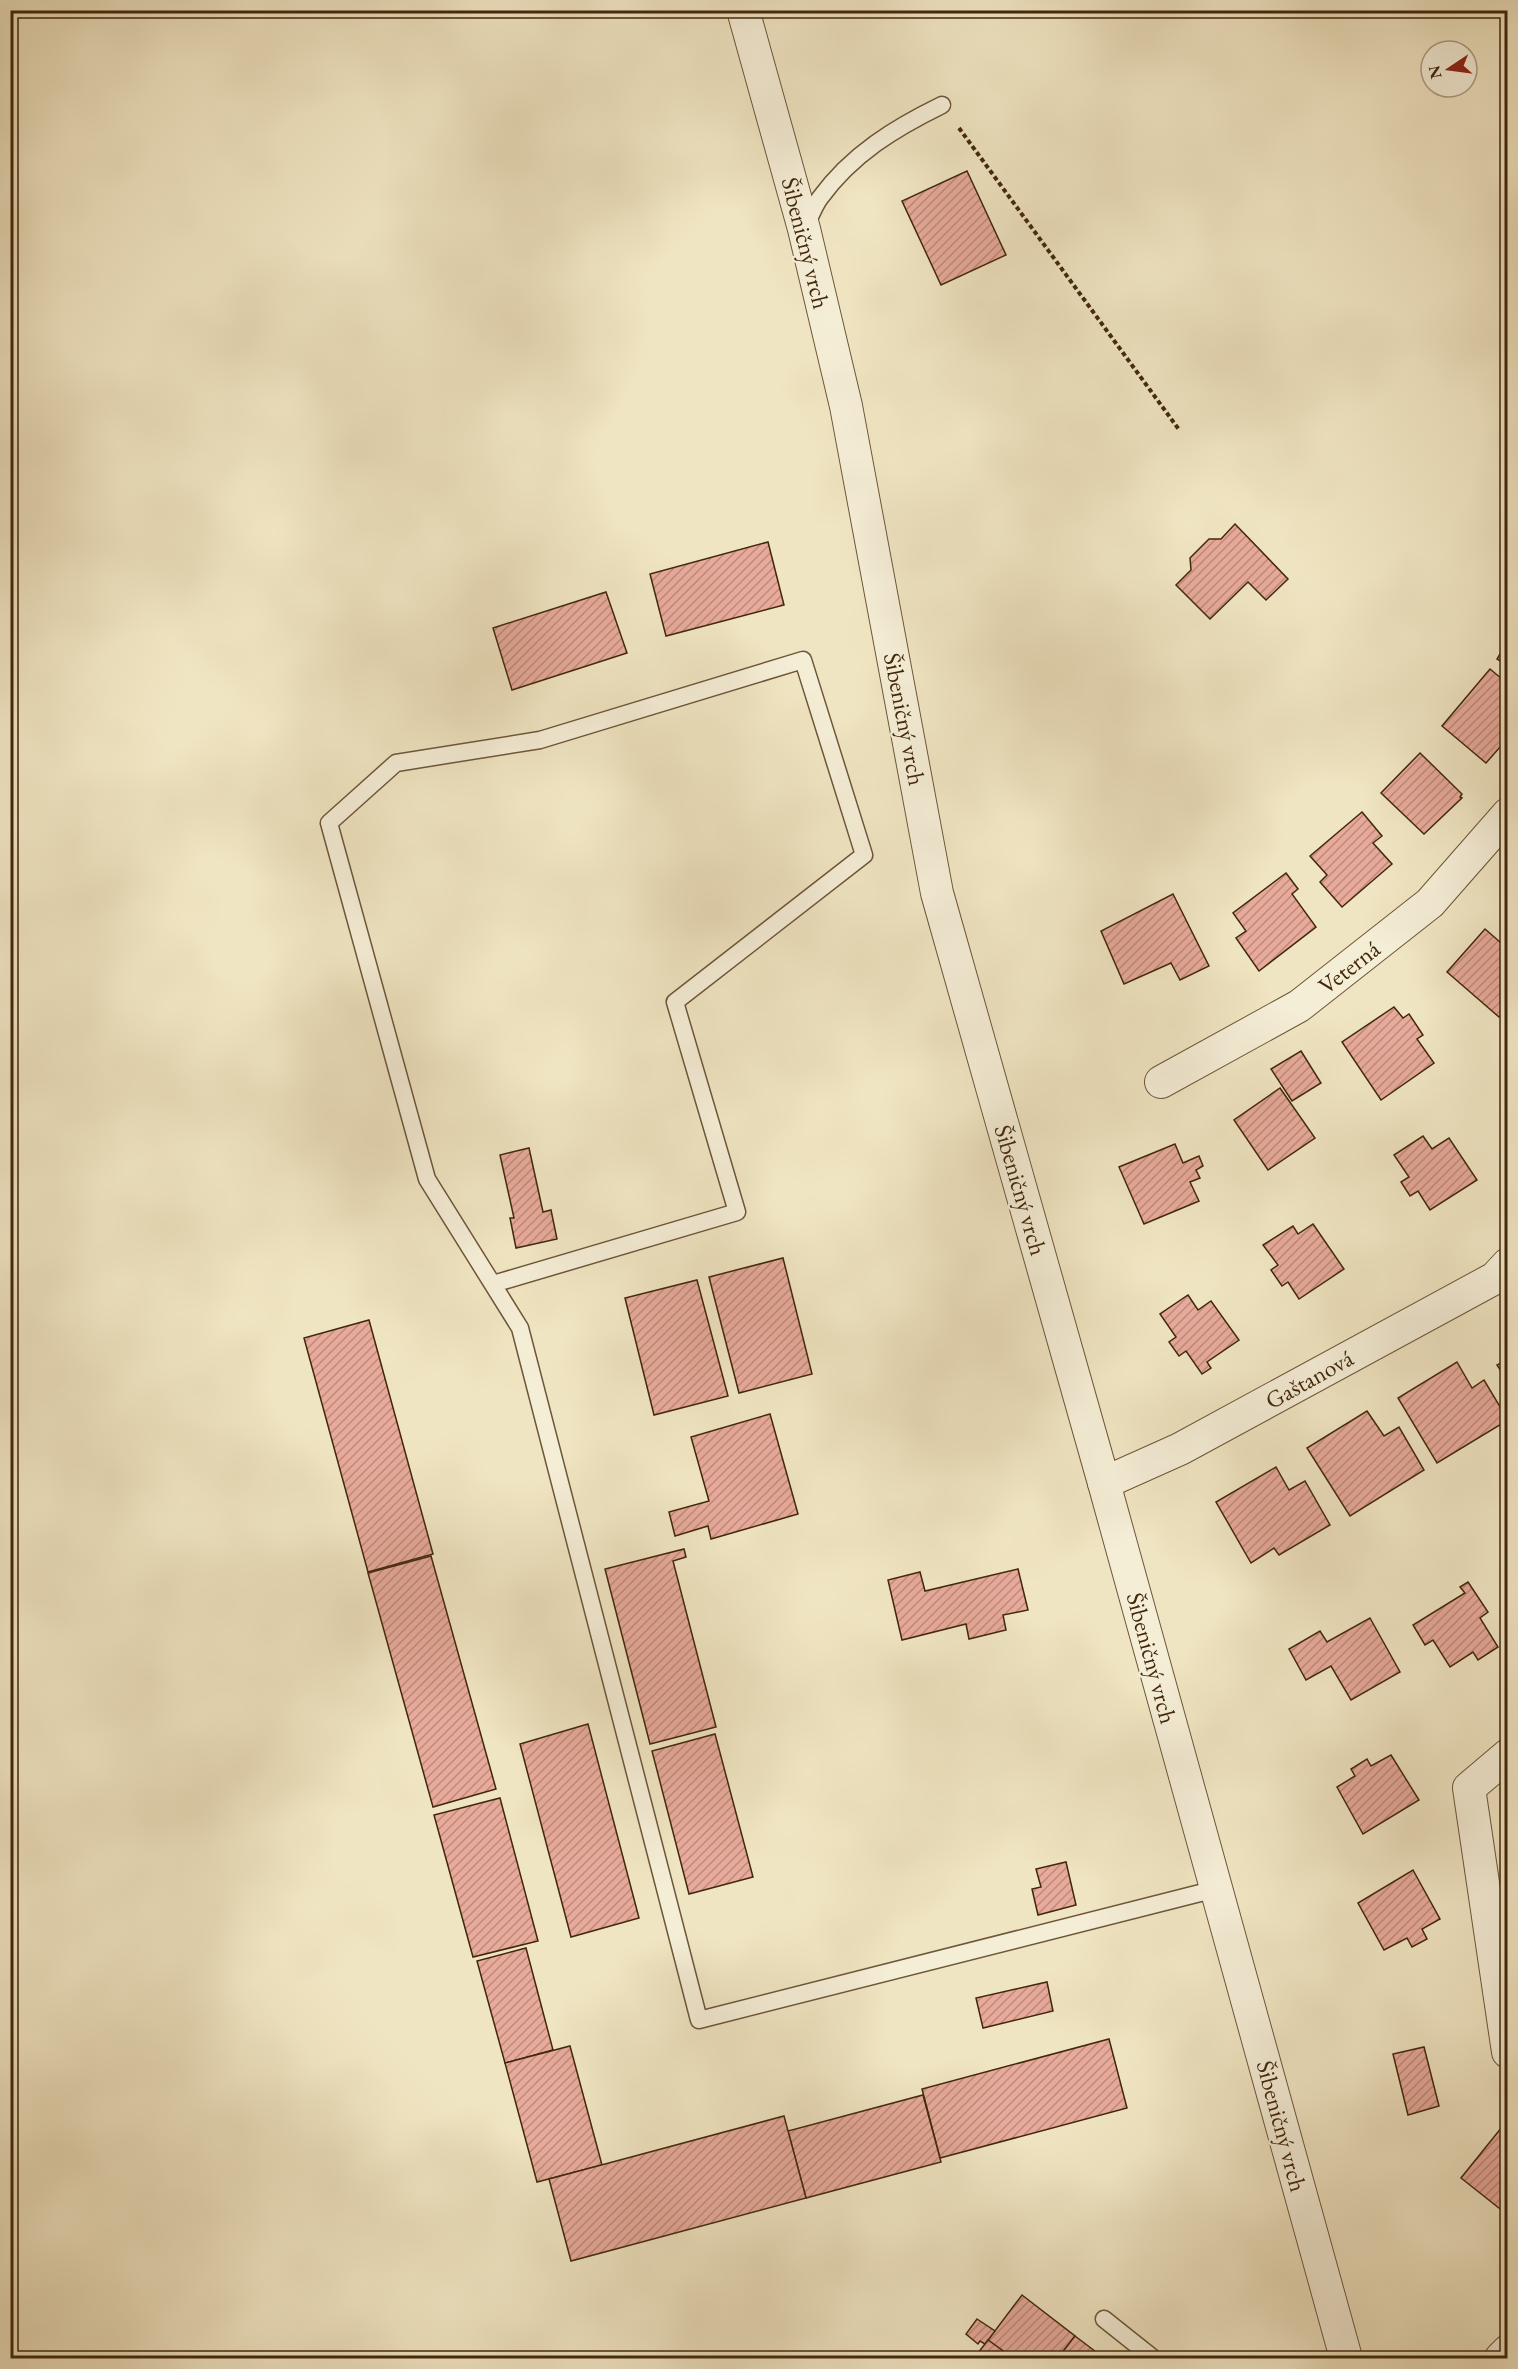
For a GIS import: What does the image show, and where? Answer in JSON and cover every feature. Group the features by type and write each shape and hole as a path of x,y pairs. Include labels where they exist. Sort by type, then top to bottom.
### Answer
{"street":[{"name":"Šibeničný vrch","path":"743,10 804,229 846,406 937,893 1104,1483 1346,2358"},
{"name":"Veterná","path":"1161,1082 1299,1005 1430,903 1508,814"},
{"name":"Gaštanová","path":"1104,1483 1180,1449 1503,1273"},
{"path":"1508,1755 1469,1788 1508,2052"},
{"path":"1501,2358 1508,2351"}],"lane":[{"path":"804,229 820,198 872,145 901,125 942,105"},
{"path":"493,1284 737,1212 675,1002 864,855 803,660 540,740 396,763 329,823 427,1179 519,1328 699,2020 1216,1889"},
{"path":"1104,2319 1153,2358"}],"path":[{"path":"942,105 1180,431"}],"building":[{"path":"967,171 1006,255 941,285 902,201"},
{"path":"1235,524 1288,579 1266,600 1248,582 1210,619 1176,585 1191,570 1190,558 1209,539 1221,539"},
{"path":"768,542 784,605 666,636 650,574"},
{"path":"606,592 627,653 512,690 493,628"},
{"path":"1508,641 1508,666 1497,659"},
{"path":"1490,669 1508,684 1508,688 1502,695 1508,701 1508,738 1486,763 1442,726"},
{"path":"1420,753 1462,794 1460,797 1462,798 1424,834 1381,793"},
{"path":"1362,812 1382,836 1373,843 1392,864 1342,907 1320,882 1327,875 1310,856"},
{"path":"1286,873 1298,889 1292,894 1316,927 1259,971 1236,938 1246,931 1233,913"},
{"path":"1173,894 1209,966 1180,980 1171,963 1124,984 1101,931"},
{"path":"1485,929 1508,949 1508,1007 1499,1017 1447,972"},
{"path":"1394,1007 1403,1018 1409,1014 1423,1035 1417,1039 1434,1063 1381,1100 1342,1042"},
{"path":"1301,1051 1321,1083 1292,1101 1271,1069"},
{"path":"1280,1088 1315,1138 1268,1170 1234,1120"},
{"path":"1423,1136 1432,1149 1449,1138 1477,1180 1430,1210 1418,1191 1410,1196 1401,1182 1409,1177 1394,1155"},
{"path":"1175,1144 1183,1163 1199,1156 1203,1166 1196,1170 1200,1178 1190,1182 1199,1201 1144,1224 1119,1167"},
{"path":"529,1148 543,1212 551,1210 557,1239 516,1248 510,1218 514,1218 500,1155"},
{"path":"1313,1224 1344,1269 1299,1299 1288,1282 1282,1286 1271,1270 1278,1265 1263,1245 1293,1226 1298,1234"},
{"path":"783,1258 812,1374 739,1393 709,1277"},
{"path":"697,1280 728,1396 654,1415 625,1298"},
{"path":"1188,1295 1198,1310 1211,1301 1239,1340 1207,1362 1211,1368 1202,1374 1186,1351 1179,1356 1169,1342 1176,1337 1160,1314"},
{"path":"369,1320 433,1554 368,1572 304,1338"},
{"path":"1508,1359 1508,1382 1497,1365"},
{"path":"1457,1362 1472,1388 1484,1380 1508,1420 1437,1463 1398,1398"},
{"path":"1367,1411 1384,1436 1399,1427 1424,1470 1350,1516 1307,1448"},
{"path":"770,1414 798,1514 711,1539 708,1526 675,1536 669,1512 709,1501 691,1437"},
{"path":"1276,1467 1289,1490 1305,1481 1330,1525 1279,1555 1274,1548 1251,1563 1216,1502"},
{"path":"684,1549 686,1557 673,1561 716,1727 650,1744 605,1569"},
{"path":"431,1556 496,1789 433,1807 368,1573"},
{"path":"1018,1569 1028,1610 1003,1615 1006,1630 969,1639 966,1624 902,1640 888,1580 920,1572 925,1591"},
{"path":"1468,1582 1488,1612 1480,1618 1498,1647 1478,1660 1473,1652 1450,1667 1433,1640 1425,1645 1413,1625 1465,1593 1460,1587"},
{"path":"1370,1618 1400,1672 1351,1700 1331,1666 1306,1680 1289,1649 1320,1631 1327,1642"},
{"path":"588,1724 639,1918 571,1937 520,1744"},
{"path":"715,1734 753,1877 689,1894 652,1751"},
{"path":"1391,1755 1419,1800 1363,1834 1337,1787 1355,1776 1351,1769 1367,1759 1371,1766"},
{"path":"500,1798 538,1941 473,1957 434,1815"},
{"path":"1066,1862 1076,1905 1038,1915 1032,1889 1041,1887 1036,1869"},
{"path":"1413,1870 1440,1919 1422,1929 1427,1939 1412,1947 1407,1938 1384,1950 1358,1903"},
{"path":"526,1948 553,2050 505,2063 477,1961"},
{"path":"1047,1982 1053,2011 983,2028 976,1998"},
{"path":"1109,2039 1127,2108 940,2158 922,2089"},
{"path":"570,2046 602,2165 537,2182 505,2063"},
{"path":"1424,2047 1439,2106 1408,2115 1393,2054"},
{"path":"923,2095 941,2162 806,2198 788,2131"},
{"path":"784,2116 806,2198 571,2261 549,2179"},
{"path":"1502,2127 1508,2131 1508,2208 1504,2212 1461,2178"},
{"path":"1022,2295 1075,2336 1058,2358 1013,2358 988,2340"},
{"path":"977,2319 995,2331 985,2344 980,2341 978,2344 966,2334"},
{"path":"1075,2336 1104,2358 1058,2358"},
{"path":"988,2340 1013,2358 974,2358"}]}
